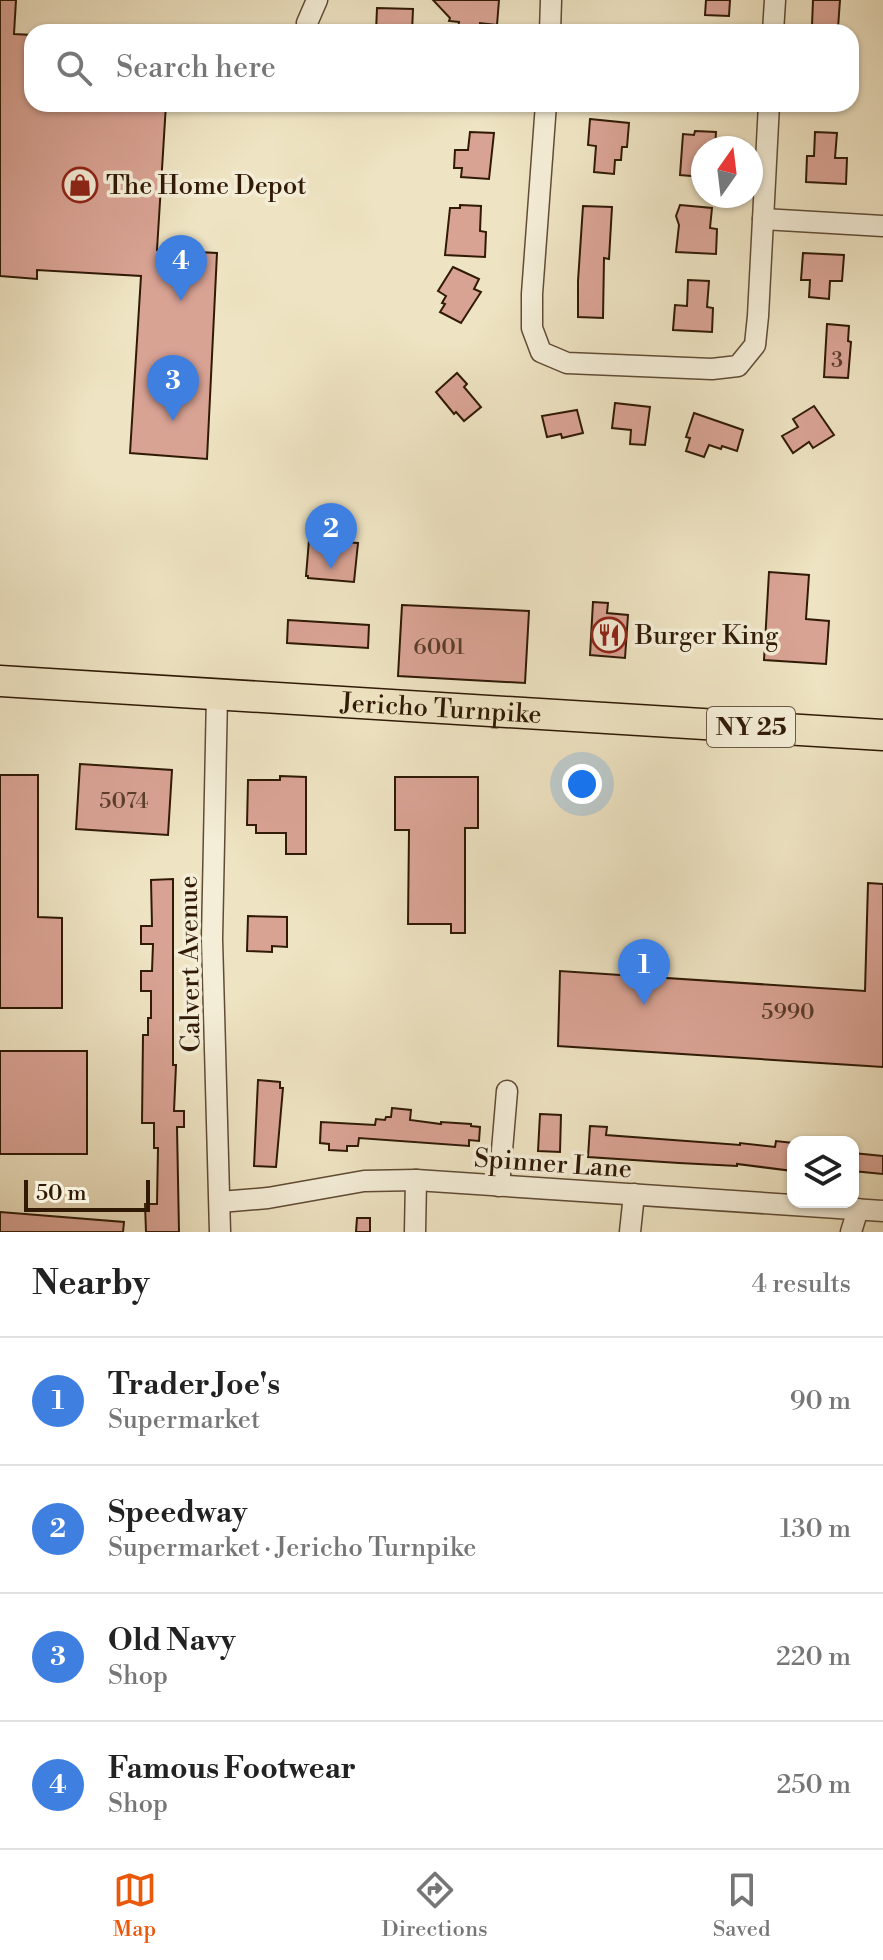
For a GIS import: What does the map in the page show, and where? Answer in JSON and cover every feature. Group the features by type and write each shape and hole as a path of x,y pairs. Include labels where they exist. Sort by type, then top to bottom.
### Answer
{"main road":[{"name":"Jericho Turnpike","path":"0,681 883,735"}],"street":[{"path":"307,23 317,0"},
{"path":"550,24 551,0"},
{"path":"774,24 775,0"},
{"path":"545,112 532,294 532,328 541,352 567,363 712,369 738,366 755,345 769,112"},
{"path":"763,219 883,226"},
{"name":"Calvert Avenue","path":"217,695 212,939 220,1232"},
{"path":"499,1186 507,1091"},
{"path":"415,1232 416,1180"},
{"name":"Spinner Lane","path":"220,1202 268,1198 364,1181 416,1180 883,1211"},
{"path":"630,1232 634,1194"},
{"path":"851,1232 858,1209"}],"building":[{"name":"The Home Depot","path":"0,0 16,0 14,34 24,35 24,112 166,112 157,250 217,253 207,459 130,453 141,276 37,270 37,279 0,276"},
{"path":"433,0 499,0 497,24 459,24 449,21 450,18"},
{"path":"706,0 730,0 729,16 705,15"},
{"path":"813,0 840,0 838,24 812,24"},
{"path":"377,8 413,9 412,24 376,24"},
{"path":"590,119 629,123 627,147 622,147 621,160 615,160 614,174 594,172 596,146 588,145"},
{"path":"695,131 716,132 716,136 691,136 691,176 680,175 683,134 694,135"},
{"path":"470,132 494,133 489,179 461,177 462,168 454,168 455,150 468,150"},
{"path":"815,132 837,133 835,158 847,158 846,184 806,182 807,156 814,156"},
{"path":"460,205 481,206 480,231 486,232 485,257 445,255 450,208 460,208"},
{"path":"680,205 712,208 710,228 717,229 716,254 676,252 679,225 676,216"},
{"path":"583,206 612,207 609,259 604,258 603,318 578,317"},
{"path":"803,253 844,255 842,281 830,281 829,299 809,297 810,280 801,280"},
{"path":"453,267 479,279 474,289 481,292 461,323 440,312 446,296 438,291"},
{"path":"688,280 709,281 707,307 713,308 712,332 673,330 675,305 687,306"},
{"path":"827,324 849,326 848,378 824,377"},
{"path":"457,373 481,407 464,421 436,392"},
{"path":"615,403 650,407 645,445 630,444 631,430 612,428"},
{"path":"814,406 834,435 813,448 809,442 793,453 782,436 798,427 793,419"},
{"path":"577,410 583,433 562,438 561,434 547,437 542,416"},
{"path":"694,413 743,430 737,451 709,445 704,457 686,451 690,438 686,437"},
{"path":"309,540 358,543 354,582 308,578"},
{"path":"769,572 809,575 806,619 829,621 826,664 764,660"},
{"name":"Burger King","path":"593,602 608,603 607,613 628,615 625,658 590,655"},
{"path":"402,605 529,611 525,683 398,676"},
{"path":"288,620 369,625 368,648 287,643"},
{"path":"80,764 172,770 168,835 76,829"},
{"path":"0,775 38,775 38,917 62,918 62,1008 0,1008"},
{"path":"280,776 306,777 306,854 286,854 286,833 256,833 256,825 247,825 248,780 280,780"},
{"path":"395,777 478,777 478,828 465,828 465,933 451,933 451,924 408,924 409,830 395,830"},
{"path":"173,879 174,1111 184,1111 184,1127 177,1127 179,1232 146,1232 145,1204 157,1204 158,1148 154,1148 154,1123 142,1123 143,1035 148,1035 151,991 141,991 141,971 152,971 153,944 141,944 141,926 152,926 151,880"},
{"path":"868,883 883,884 883,1067 558,1046 560,971 865,991"},
{"path":"248,916 287,917 287,947 272,946 272,952 247,951"},
{"path":"0,1051 87,1051 87,1154 0,1154"},
{"path":"258,1080 280,1082 280,1088 283,1088 276,1167 254,1166"},
{"path":"392,1108 411,1110 410,1120 480,1127 479,1141 469,1140 469,1146 359,1138 358,1146 347,1146 347,1151 329,1150 329,1144 320,1143 321,1122 375,1125 376,1119 391,1117"},
{"path":"540,1114 561,1115 560,1152 538,1151"},
{"path":"590,1126 607,1127 606,1135 775,1147 776,1141 787,1142 787,1170 737,1164 588,1157"},
{"path":"859,1154 883,1156 883,1174 859,1172"},
{"path":"0,1212 124,1222 123,1232 0,1232"},
{"path":"357,1218 370,1218 370,1232 356,1232"}],"place":[{"name":"The Home Depot","path":"80,185"},
{"name":"Famous Footwear","path":"181,301"},
{"name":"Old Navy","path":"173,421"},
{"name":"Speedway","path":"331,569"},
{"name":"Burger King","path":"609,635"},
{"name":"Trader Joe's","path":"644,1005"}]}
